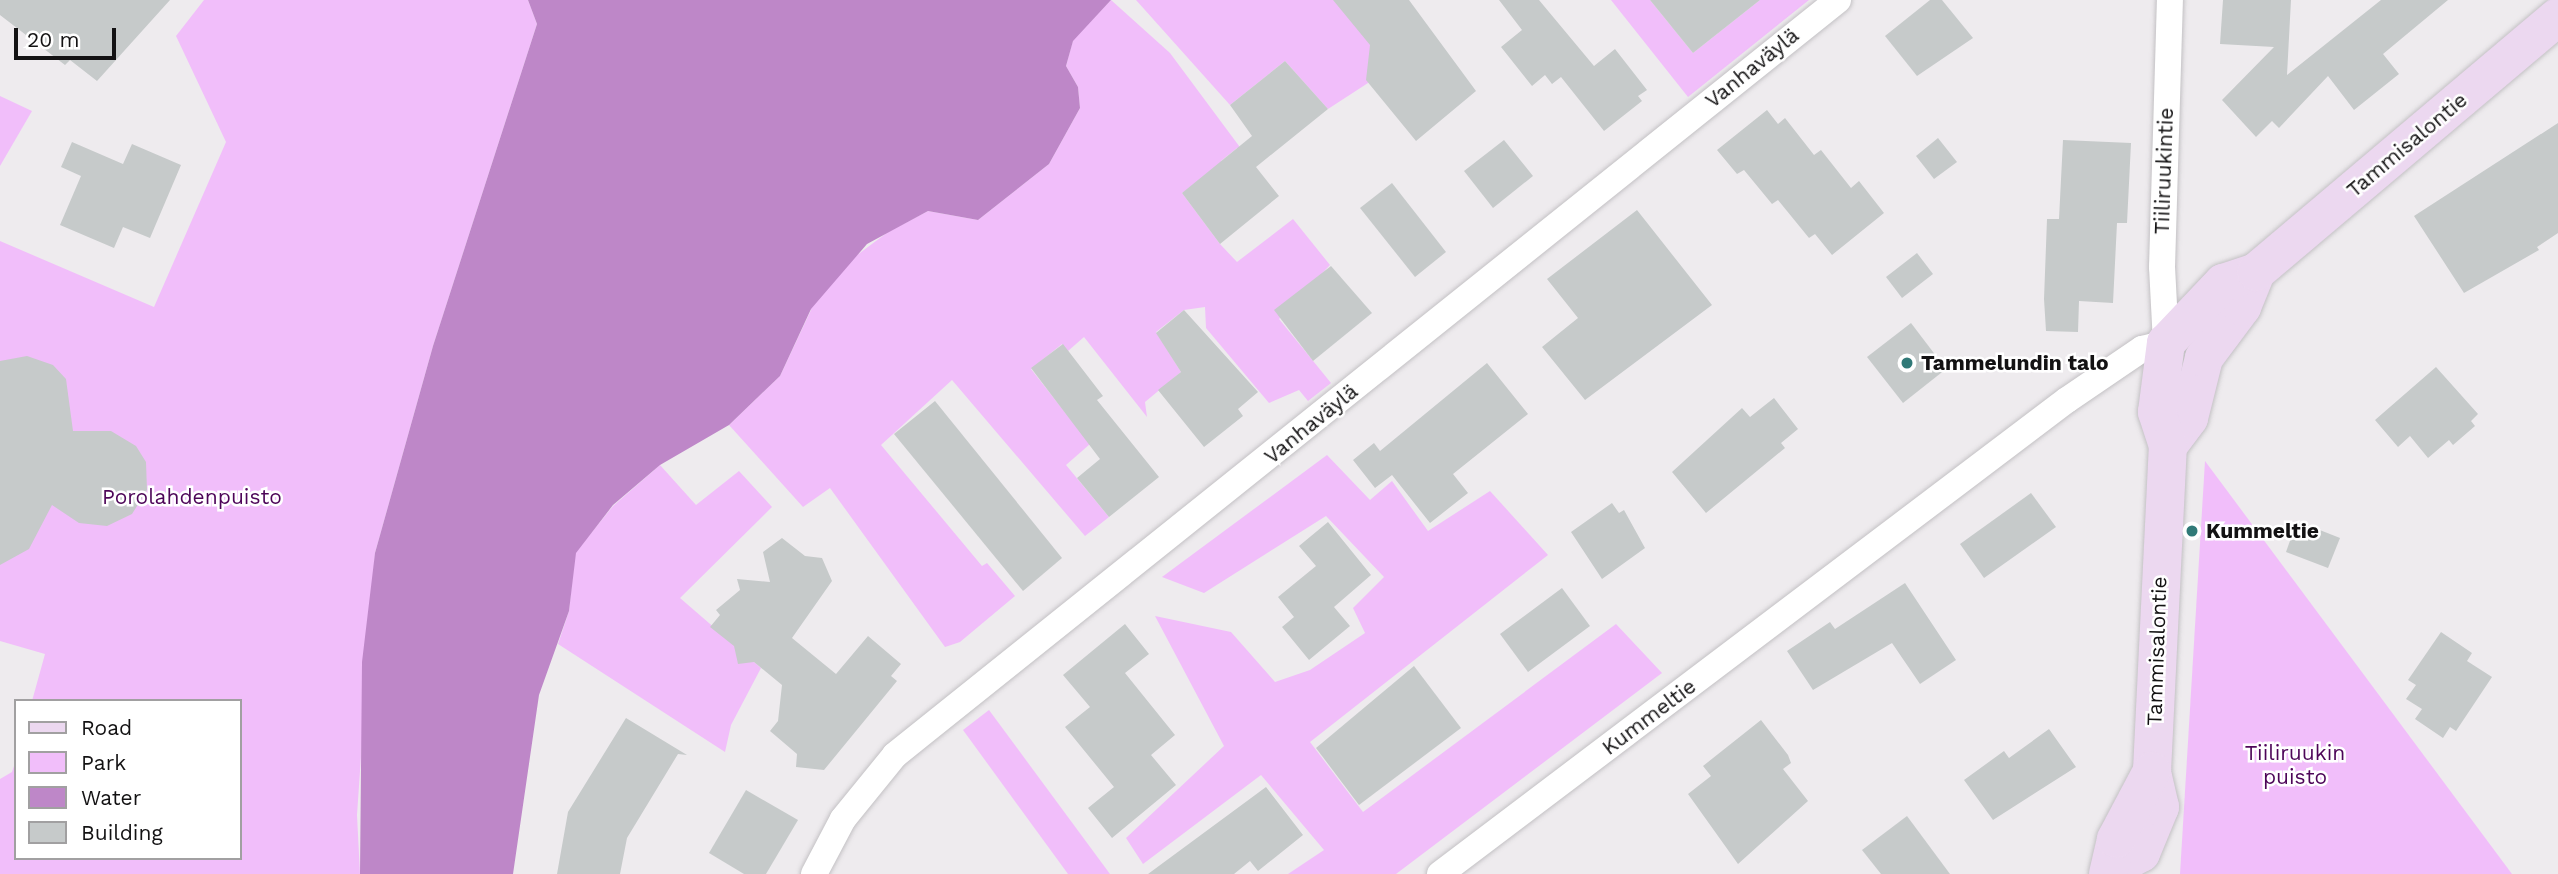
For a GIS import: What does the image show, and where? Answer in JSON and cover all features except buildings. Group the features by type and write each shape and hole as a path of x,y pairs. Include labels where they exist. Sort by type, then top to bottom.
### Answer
{"street":[{"name":"Vanhaväylä","path":"814,874 843,819 895,755 1838,0"},
{"name":"Tiiliruukintie","path":"2166,342 2162,267 2169,0"},
{"name":"Tammisalontie","path":"2110,871 2141,853 2152,832 2160,807 2152,771 2168,446 2157,412 2166,342 2223,283 2256,272 2558,17"},
{"name":"Tammisalontie","path":"2168,446 2189,418 2204,358 2242,307 2256,272"},
{"path":"2166,342 2204,358"},
{"name":"Kummeltie","path":"1440,874 2067,400 2142,349 2166,342"}],"green space":[{"name":"Porolahdenpuisto","path":"204,0 528,0 537,24 433,346 375,553 357,815 360,874 0,874 0,779 12,772 14,766 14,860 242,860 242,699 33,699 45,654 0,641 0,241 154,307 226,142 176,36"},
{"path":"1111,0 1170,53 1245,154 1237,148 1221,161 1224,166 1182,193 1220,244 1237,262 1293,219 1330,265 1279,319 1331,383 1308,401 1299,390 1269,403 1206,328 1205,307 1184,310 1156,332 1181,372 1145,402 1147,417 1084,337 1068,351 1062,344 1031,369 1071,420 1098,437 1066,465 1109,517 1085,536 952,380 881,445 982,566 987,563 1015,596 960,642 945,647 830,488 803,507 729,425 780,376 811,310 793,303 888,232 928,211 978,220 1049,164 1080,108 1078,87 1066,66 1073,40"},
{"path":"1136,0 1337,0 1375,51 1368,83 1328,109 1285,61 1230,105"},
{"path":"1611,0 1650,0 1693,53 1760,0 1809,0 1688,97"},
{"path":"0,96 32,111 0,166"},
{"path":"1327,455 1370,500 1392,481 1428,531 1490,491 1548,555 1310,742 1363,812 1616,624 1662,673 1396,874 1288,874 1324,850 1261,775 1143,864 1126,838 1224,746 1155,616 1231,632 1275,682 1310,670 1365,633 1353,608 1384,577 1326,516 1204,593 1162,577"},
{"name":"Tiiliruukin puisto","path":"2205,461 2512,874 2180,874"},
{"path":"660,465 696,505 739,471 772,507 680,598 761,668 731,725 725,752 558,644 569,611 575,553 613,506"},
{"path":"989,710 1110,874 1068,874 963,730"}],"water":[{"path":"528,0 1111,0 1073,41 1066,66 1078,87 1080,108 1049,164 978,220 928,211 867,244 811,309 780,376 729,425 660,465 613,505 576,553 569,611 539,695 513,874 360,874 362,662 375,553 433,346 537,24"}],"place":[{"name":"Tammelundin talo","path":"1907,363"},
{"name":"Kummeltie","path":"2192,531"}]}
